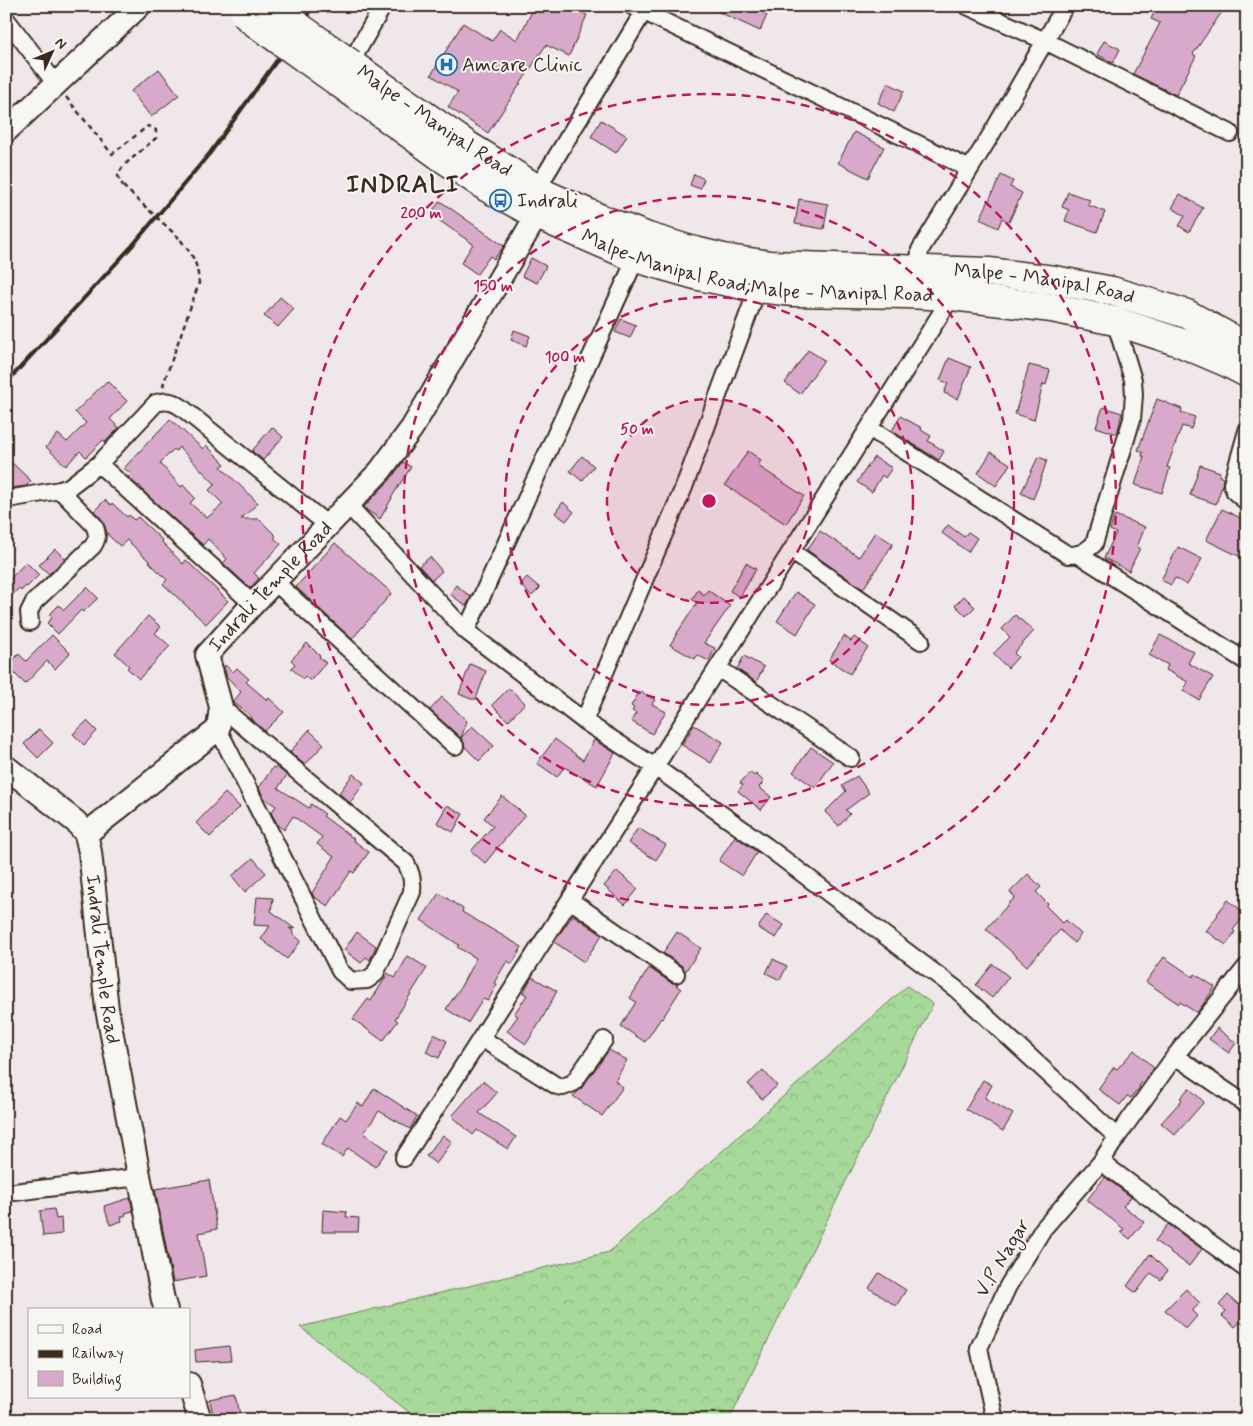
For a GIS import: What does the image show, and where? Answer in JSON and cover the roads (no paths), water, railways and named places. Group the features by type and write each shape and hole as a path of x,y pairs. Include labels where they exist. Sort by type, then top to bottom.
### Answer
{"highway":[{"name":"Malpe - Manipal Road","path":"270,6 344,73 467,146 537,202 606,222 648,237 702,265 728,259 770,265 989,272 1054,280 1112,291 1187,314 1247,347"},
{"path":"244,9 250,19 344,73"},
{"name":"Malpe-Manipal Road;Malpe - Manipal Road","path":"537,202 636,258 702,265 758,288 794,292 952,296 1052,308 1115,321 1179,342 1247,372"}],"street":[{"path":"6,131 140,6"},
{"path":"344,73 383,6"},
{"path":"967,6 1045,41 1230,133"},
{"path":"918,270 920,250 970,169 1065,6"},
{"path":"641,8 970,169"},
{"name":"Indrali Temple Road","path":"218,729 221,707 207,655 380,471 412,428 537,202 641,8"},
{"path":"6,19 56,84"},
{"path":"466,631 636,258"},
{"path":"584,721 684,486 758,288"},
{"path":"404,1158 718,668 952,296"},
{"path":"869,428 1068,555 1079,555 1094,544 1132,420 1133,380 1115,321"},
{"path":"6,500 60,490 78,481 99,464 156,403 172,401 182,407 329,526"},
{"path":"1247,431 1232,484 1235,492 1247,502"},
{"path":"99,464 253,604"},
{"path":"30,622 29,612 34,602 93,546 98,538 94,525 60,490"},
{"path":"348,505 466,631 584,721 655,767 774,852 956,989 1117,1137"},
{"path":"792,551 921,641"},
{"path":"1079,555 1247,662"},
{"path":"275,582 455,746"},
{"path":"718,668 850,758"},
{"path":"6,767 76,822 86,834 218,729 340,971 351,981 367,980 374,974 412,892 413,880 406,863 221,707"},
{"name":"Indrali Temple Road","path":"86,834 90,852 107,1009 165,1308"},
{"path":"570,900 676,974"},
{"name":"V.P Nagar","path":"994,1420 979,1348 1008,1286 1043,1228 1101,1162 1175,1056 1247,966"},
{"path":"481,1038 557,1086 563,1087 574,1083 604,1040"},
{"path":"1175,1056 1247,1104"},
{"path":"1101,1162 1247,1270"},
{"path":"6,1193 139,1177"},
{"path":"190,1387 200,1420"}],"railway":[{"path":"6,383 132,246 210,153 280,56 313,6"}],"place":[{"name":"Amcare Clinic","path":"446,65"},
{"name":"Indrali","path":"501,201"}],"district":[{"name":"INDRALI","path":"403,185"}]}
